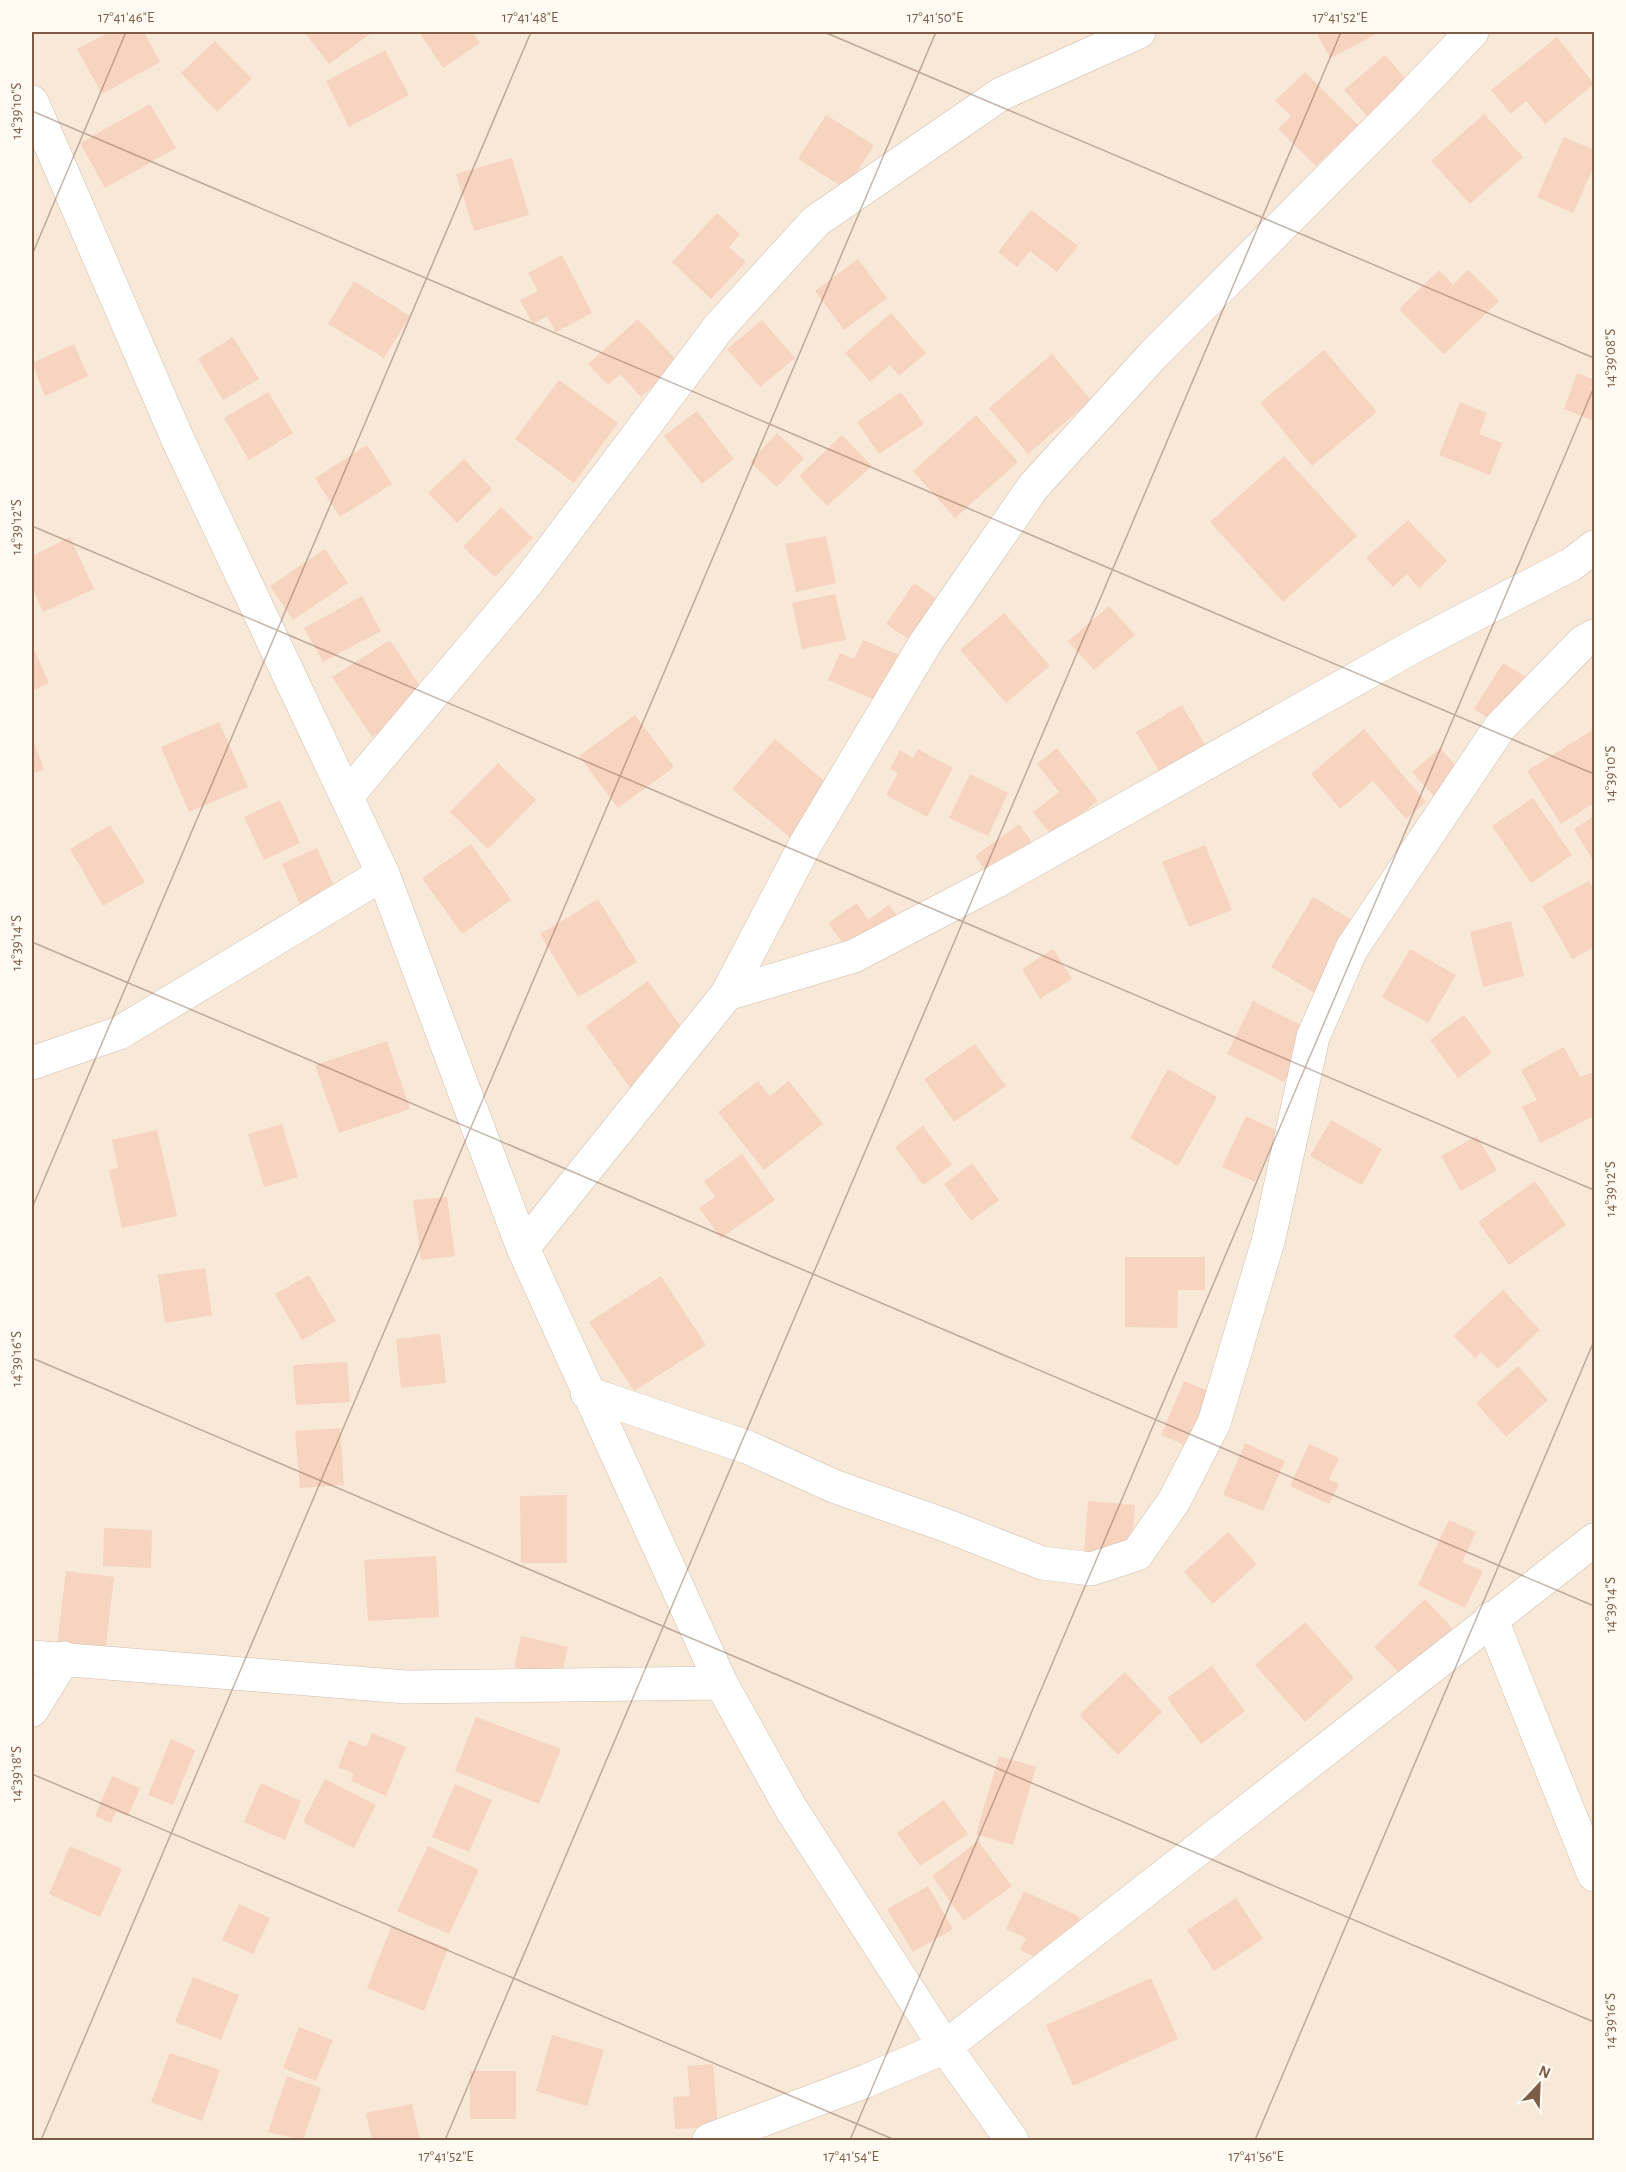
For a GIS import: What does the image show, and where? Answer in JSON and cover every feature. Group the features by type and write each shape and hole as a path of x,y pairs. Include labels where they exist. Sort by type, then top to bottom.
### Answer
{"street":[{"path":"347,796 526,584 718,327 816,221 1001,94 1139,32"},
{"path":"523,1248 727,994 805,845 920,652 1033,487 1154,354 1472,32"},
{"path":"32,102 178,440 383,874 523,1248 587,1393 721,1683 790,1807 945,2047 1012,2140"},
{"path":"727,994 854,956 997,881 1416,645 1572,564 1594,547"},
{"path":"587,1393 747,1447 836,1487 945,1524 1042,1563 1091,1569 1137,1554 1174,1501 1214,1423 1269,1238 1313,1037 1352,948 1500,727 1583,642 1594,636"},
{"path":"32,1063 119,1033 383,874"},
{"path":"709,2140 866,2082 945,2047 1491,1618 1594,1540"},
{"path":"1491,1618 1594,1875"},
{"path":"32,1656 406,1686 721,1683"},
{"path":"32,1710 64,1658"}],"shaded area":[{"path":"32,32 1594,32 1594,2140 32,2140"}],"building":[{"path":"110,32 144,32 160,62 102,94 77,49"},
{"path":"304,32 373,32 329,64"},
{"path":"419,32 473,32 480,43 443,68"},
{"path":"1316,32 1373,32 1375,35 1330,58"},
{"path":"1557,37 1594,84 1545,124 1526,101 1511,114 1491,90"},
{"path":"215,41 252,79 217,112 181,73"},
{"path":"385,50 409,95 349,127 326,81"},
{"path":"1385,55 1415,89 1374,124 1344,90"},
{"path":"1305,72 1358,125 1316,166 1278,129 1291,116 1275,101"},
{"path":"150,104 176,148 105,188 80,143"},
{"path":"1484,114 1523,157 1470,204 1431,161"},
{"path":"826,115 874,145 846,189 798,159"},
{"path":"1564,137 1594,150 1594,166 1573,213 1537,197"},
{"path":"512,158 529,215 474,231 456,174"},
{"path":"1031,210 1078,246 1057,272 1030,251 1017,267 998,252"},
{"path":"717,213 740,234 729,247 746,262 711,299 672,262"},
{"path":"562,255 592,313 556,332 547,316 533,324 520,300 538,291 528,273"},
{"path":"858,259 887,298 844,330 815,291"},
{"path":"1439,270 1453,285 1468,270 1499,301 1444,354 1399,309"},
{"path":"354,281 410,316 384,358 328,324"},
{"path":"891,313 926,353 899,376 890,365 870,382 845,353"},
{"path":"638,319 679,363 641,397 620,374 608,385 588,364"},
{"path":"762,320 795,358 760,387 727,349"},
{"path":"233,337 259,379 223,400 198,359"},
{"path":"74,344 88,376 45,396 32,363"},
{"path":"1324,350 1377,412 1312,466 1260,403"},
{"path":"1052,354 1091,400 1028,454 989,408"},
{"path":"1577,373 1594,380 1594,421 1564,409"},
{"path":"559,380 618,423 574,483 515,439"},
{"path":"268,392 293,433 249,460 224,418"},
{"path":"901,392 924,424 879,454 857,422"},
{"path":"1460,402 1487,413 1479,434 1502,443 1490,475 1439,455"},
{"path":"697,411 734,459 702,484 664,436"},
{"path":"976,415 1018,462 955,518 913,471"},
{"path":"777,433 804,458 777,487 750,462"},
{"path":"842,435 872,466 827,506 799,476"},
{"path":"367,445 392,484 340,517 315,478"},
{"path":"1284,456 1357,536 1283,602 1210,522"},
{"path":"464,459 492,489 457,523 428,493"},
{"path":"501,507 533,538 495,577 463,547"},
{"path":"1408,520 1447,561 1419,588 1407,574 1393,587 1366,558"},
{"path":"826,536 836,583 796,592 785,544"},
{"path":"70,537 94,589 43,612 32,587 32,556"},
{"path":"325,549 348,583 293,620 270,586"},
{"path":"914,583 944,604 916,644 886,624"},
{"path":"835,594 846,640 802,649 792,603"},
{"path":"362,596 381,631 323,662 304,628"},
{"path":"1109,606 1135,635 1094,670 1068,641"},
{"path":"1004,613 1050,666 1006,703 960,650"},
{"path":"390,640 429,700 372,737 332,677"},
{"path":"863,640 907,658 887,705 828,680 840,653 854,659"},
{"path":"32,645 49,683 32,691"},
{"path":"1503,663 1531,680 1502,727 1474,709"},
{"path":"1182,705 1212,757 1166,783 1136,732"},
{"path":"635,715 674,767 618,808 579,756"},
{"path":"219,722 248,787 189,812 161,747"},
{"path":"1364,729 1426,802 1406,819 1373,781 1340,809 1311,774"},
{"path":"1594,729 1594,803 1561,824 1527,771"},
{"path":"32,738 44,769 32,774"},
{"path":"775,739 835,790 793,840 732,789"},
{"path":"1057,748 1098,801 1052,836 1033,812 1059,792 1037,764"},
{"path":"1440,748 1472,783 1444,807 1412,772"},
{"path":"918,749 953,768 927,817 886,795 898,773 890,769 900,750 913,758"},
{"path":"498,763 536,800 488,849 450,812"},
{"path":"970,774 1008,793 988,836 949,818"},
{"path":"1533,798 1572,855 1531,883 1492,826"},
{"path":"280,800 300,843 264,860 244,817"},
{"path":"1594,816 1594,862 1574,829"},
{"path":"1019,824 1038,851 994,883 975,856"},
{"path":"110,825 145,882 103,906 70,849"},
{"path":"471,844 511,900 462,934 422,878"},
{"path":"1205,845 1232,910 1189,927 1162,862"},
{"path":"317,848 342,904 307,920 282,864"},
{"path":"1589,881 1594,891 1594,947 1572,959 1542,906"},
{"path":"1313,897 1362,926 1320,996 1271,967"},
{"path":"598,899 637,962 578,997 540,934"},
{"path":"857,903 868,920 889,905 909,932 859,966 828,923"},
{"path":"1511,921 1524,976 1483,987 1470,932"},
{"path":"1053,949 1072,979 1040,999 1022,969"},
{"path":"1410,949 1456,975 1428,1023 1382,997"},
{"path":"648,981 693,1043 630,1088 586,1026"},
{"path":"1253,1001 1311,1030 1284,1082 1227,1054"},
{"path":"1464,1015 1492,1053 1458,1078 1430,1040"},
{"path":"387,1041 410,1109 339,1133 315,1065"},
{"path":"975,1044 1006,1086 954,1122 924,1079"},
{"path":"1564,1047 1580,1077 1594,1072 1594,1116 1541,1143 1522,1107 1537,1100 1521,1070"},
{"path":"1168,1069 1217,1097 1178,1166 1130,1138"},
{"path":"758,1081 770,1096 789,1081 823,1124 764,1170 718,1112"},
{"path":"1246,1116 1278,1131 1255,1182 1222,1167"},
{"path":"1331,1120 1382,1149 1362,1185 1310,1156"},
{"path":"282,1124 298,1177 264,1187 248,1134"},
{"path":"923,1126 952,1165 923,1185 895,1147"},
{"path":"157,1130 177,1216 122,1228 109,1170 118,1168 112,1140"},
{"path":"1477,1136 1497,1170 1461,1191 1441,1156"},
{"path":"742,1154 775,1200 721,1238 699,1208 715,1197 704,1181"},
{"path":"972,1163 999,1200 971,1221 944,1184"},
{"path":"1535,1181 1566,1225 1509,1265 1478,1222"},
{"path":"447,1197 455,1256 421,1260 413,1200"},
{"path":"1125,1257 1205,1257 1205,1290 1178,1290 1177,1328 1125,1327"},
{"path":"205,1268 212,1315 165,1323 158,1275"},
{"path":"309,1275 336,1321 302,1340 275,1294"},
{"path":"661,1276 706,1345 634,1391 589,1322"},
{"path":"1503,1290 1540,1330 1498,1369 1481,1352 1475,1358 1453,1336"},
{"path":"440,1334 446,1383 401,1388 396,1339"},
{"path":"347,1362 350,1402 296,1405 293,1365"},
{"path":"1518,1366 1548,1400 1506,1437 1476,1403"},
{"path":"1184,1381 1228,1399 1205,1453 1161,1435"},
{"path":"340,1428 344,1485 300,1488 295,1431"},
{"path":"1245,1443 1285,1461 1263,1511 1223,1495"},
{"path":"1309,1444 1339,1458 1329,1479 1339,1484 1329,1504 1290,1486"},
{"path":"567,1495 567,1563 521,1563 520,1496"},
{"path":"1088,1501 1135,1505 1131,1557 1084,1553"},
{"path":"1449,1520 1476,1532 1462,1562 1483,1571 1465,1608 1418,1585"},
{"path":"104,1528 152,1530 151,1568 103,1566"},
{"path":"1228,1532 1257,1564 1213,1604 1184,1572"},
{"path":"436,1556 439,1617 368,1621 364,1560"},
{"path":"66,1571 114,1577 103,1670 55,1664"},
{"path":"1425,1599 1456,1632 1405,1679 1374,1647"},
{"path":"1305,1622 1354,1678 1305,1722 1255,1665"},
{"path":"521,1636 568,1647 558,1690 538,1673 514,1667"},
{"path":"1212,1666 1245,1711 1201,1744 1167,1698"},
{"path":"1125,1672 1162,1712 1118,1755 1079,1715"},
{"path":"476,1717 561,1749 539,1804 455,1771"},
{"path":"372,1733 406,1747 386,1796 351,1781 354,1774 338,1767 349,1740 366,1747"},
{"path":"171,1739 195,1750 173,1805 148,1795"},
{"path":"999,1756 1036,1767 1013,1845 976,1834"},
{"path":"112,1776 140,1788 128,1816 116,1811 111,1823 95,1816"},
{"path":"325,1779 376,1805 354,1848 303,1822"},
{"path":"261,1783 301,1801 285,1840 244,1822"},
{"path":"455,1784 492,1800 469,1852 432,1837"},
{"path":"944,1800 968,1834 920,1866 897,1833"},
{"path":"978,1841 1012,1886 964,1921 932,1876"},
{"path":"70,1846 122,1869 100,1917 49,1894"},
{"path":"428,1846 479,1870 449,1934 397,1911"},
{"path":"928,1886 953,1929 913,1952 887,1909"},
{"path":"1024,1891 1080,1917 1058,1967 1020,1950 1026,1938 1006,1929"},
{"path":"1236,1898 1263,1939 1214,1971 1187,1930"},
{"path":"239,1904 270,1918 253,1954 222,1940"},
{"path":"391,1927 448,1948 424,2011 367,1988"},
{"path":"193,1977 239,1995 221,2040 175,2022"},
{"path":"1151,1978 1178,2039 1073,2086 1046,2025"},
{"path":"299,2027 333,2040 316,2081 283,2068"},
{"path":"552,2035 604,2050 587,2106 536,2091"},
{"path":"170,2053 220,2070 202,2121 151,2102"},
{"path":"713,2064 718,2127 675,2129 673,2097 690,2096 687,2066"},
{"path":"470,2071 516,2071 516,2119 470,2119"},
{"path":"287,2076 321,2088 303,2140 268,2132"},
{"path":"412,2104 420,2140 372,2140 366,2113"}]}
